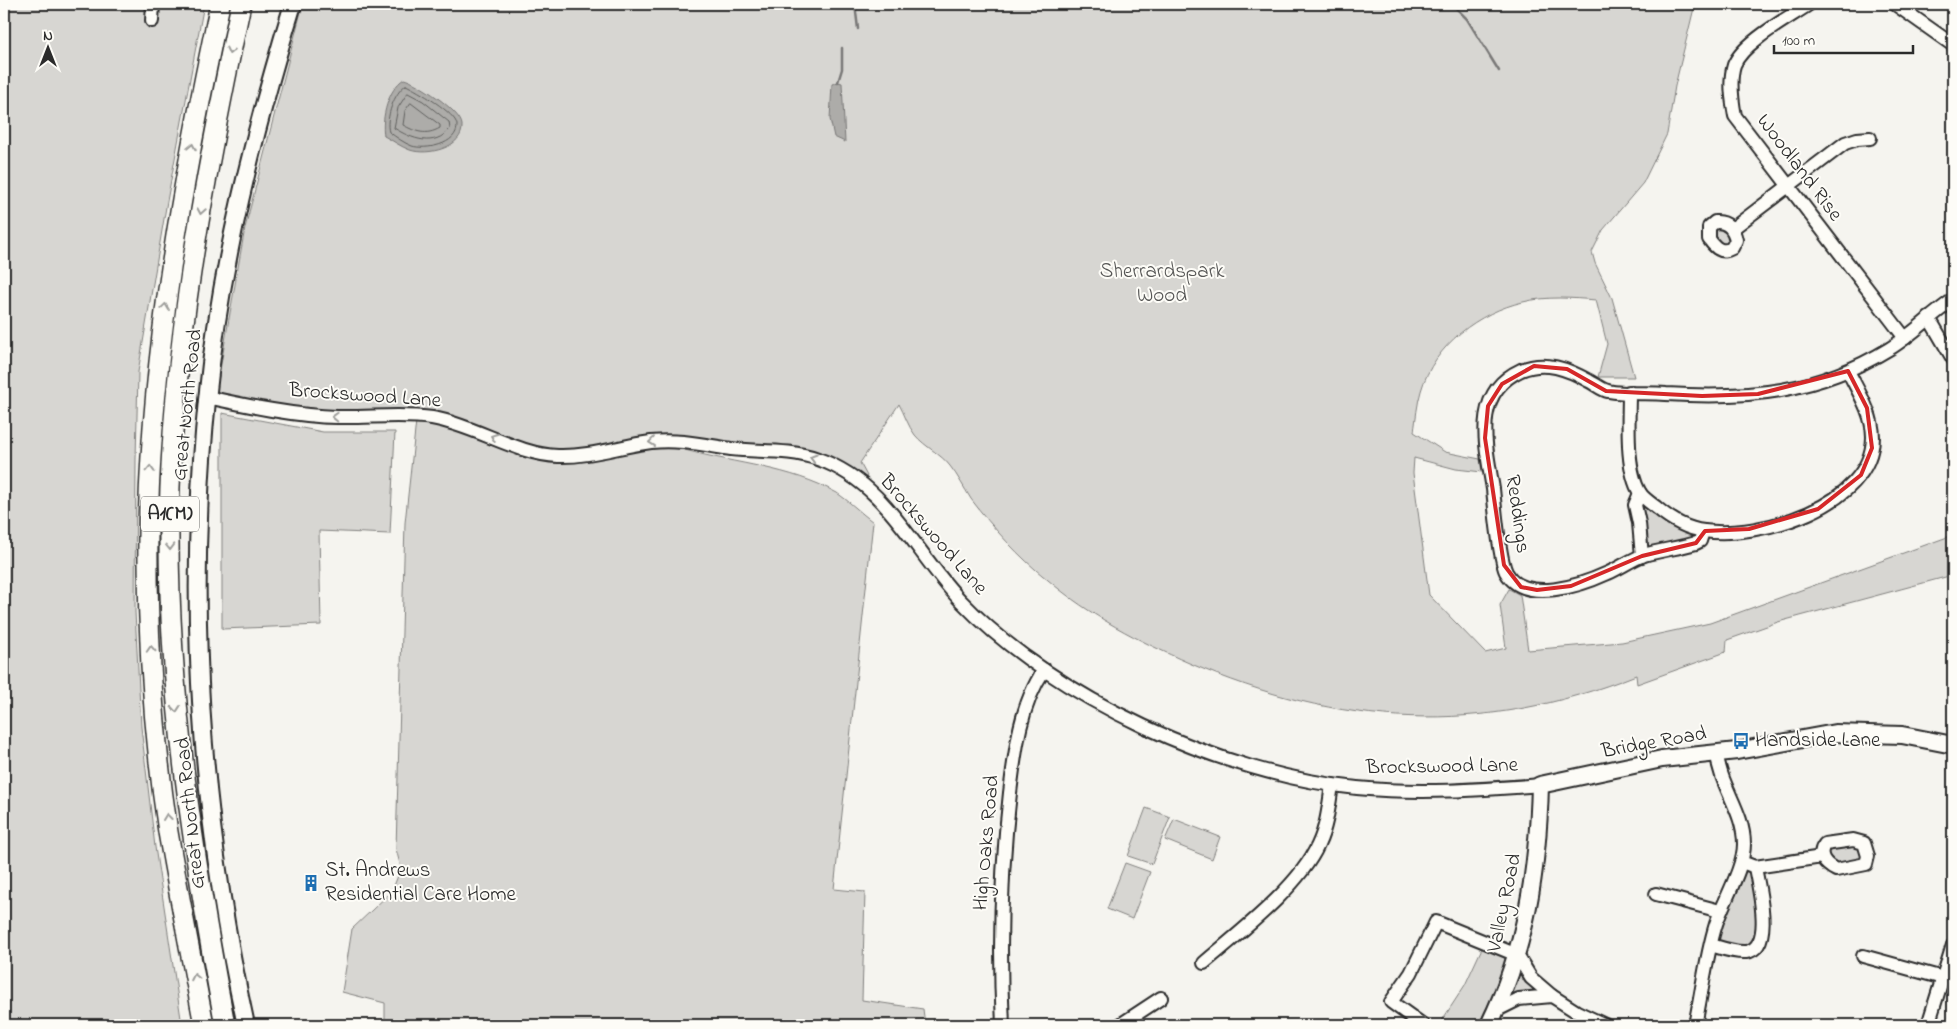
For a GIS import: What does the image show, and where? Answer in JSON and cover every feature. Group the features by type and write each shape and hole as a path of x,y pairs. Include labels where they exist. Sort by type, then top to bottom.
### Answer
{"highway":[{"name":"A1(M)","path":"204,1025 168,829 152,673 148,532 154,411 168,287 220,4"},
{"name":"A1(M)","path":"225,1025 204,913 182,770 172,654 169,528 171,469 181,339 220,96 241,4"}],"main road":[{"name":"Great North Road","path":"246,1025 216,865 203,742 198,630 198,518 207,397 224,282 251,153 293,4"},
{"name":"Bridge Road","path":"1540,785 1662,760 1765,746 1817,735 1850,732 1902,734 1953,745"},
{"name":"Valley Road","path":"1489,1025 1517,955 1534,876 1540,785"}],"street":[{"path":"152,21 153,4"},
{"name":"Woodland Rise","path":"1809,4 1751,44 1739,55 1732,74 1735,116 1905,338"},
{"path":"1895,4 1953,45"},
{"path":"1732,228 1845,143 1857,139 1870,138"},
{"name":"Reddings","path":"1703,531 1700,541 1696,543 1642,556 1608,573 1571,586 1531,590 1517,584 1504,566 1485,438 1485,417 1493,396 1502,384 1523,370 1534,366 1557,367 1575,372 1606,391 1702,396 1758,394 1787,390 1848,370 1905,338 1953,300"},
{"path":"1929,318 1953,359"},
{"path":"1629,392 1629,449 1640,493 1669,517 1703,531 1727,532 1749,529 1810,512 1832,502 1860,475 1872,448 1873,435 1867,408 1848,370"},
{"name":"Brockswood Lane","path":"207,397 334,417 431,418 465,426 519,446 553,456 586,456 618,447 656,442 690,441 732,449 790,452 816,458 857,479 890,510 959,599 1007,643 1044,670 1095,701 1154,730 1248,765 1332,785 1421,792 1540,785"},
{"path":"1640,493 1635,505 1640,523 1642,556"},
{"name":"High Oaks Road","path":"1003,1025 1000,943 1005,837 1018,736 1032,689 1044,670"},
{"path":"1695,1025 1711,945 1720,911 1744,852 1744,834 1738,810 1720,769 1717,753"},
{"path":"1204,963 1284,891 1310,860 1324,831 1332,785"},
{"path":"1740,861 1755,867 1822,857"},
{"path":"1711,945 1739,952 1752,950 1757,947 1762,934 1762,918 1755,867"},
{"path":"1656,894 1720,911"},
{"path":"1423,1025 1391,1002 1411,973 1436,922 1517,955 1531,978 1552,996 1577,1012 1604,1025"},
{"path":"1928,1025 1953,945"},
{"path":"1863,956 1943,978"},
{"path":"1496,1010 1519,999 1552,996"},
{"path":"1120,1025 1162,998"}],"highlighted area":[{"path":"1534,366 1567,369 1606,391 1702,396 1758,394 1848,371 1867,408 1872,448 1861,475 1818,509 1749,529 1705,531 1696,543 1642,556 1571,586 1537,590 1521,587 1504,565 1485,438 1488,406 1502,384"}],"green space":[{"path":"4,4 204,4 167,201 138,372 136,459 135,612 141,727 155,847 182,1025 4,1025"},
{"name":"Sherrardspark Wood","path":"303,4 1695,4 1675,86 1667,134 1643,183 1603,230 1592,252 1595,263 1612,298 1634,377 1598,377 1607,344 1596,300 1550,298 1523,302 1490,314 1475,322 1447,345 1427,374 1420,396 1414,432 1445,452 1480,459 1482,472 1456,469 1414,458 1413,473 1429,595 1485,653 1506,648 1500,605 1509,589 1520,595 1528,650 1622,642 1710,623 1953,535 1953,575 1778,622 1727,640 1726,652 1637,684 1636,675 1578,695 1522,708 1466,716 1411,717 1356,712 1301,701 1245,685 1189,663 1133,637 1081,605 1037,571 997,531 971,499 950,466 915,435 899,404 860,463 867,476 865,479 839,464 682,438 685,450 782,472 819,484 837,493 873,522 834,889 865,892 862,1000 923,1009 925,1025 385,1025 385,1003 342,992 352,929 392,891 401,868 396,849 405,523 416,421 325,424 214,404 245,228"},
{"path":"1714,225 1729,230 1732,245 1717,246 1712,228"},
{"path":"222,413 323,432 395,432 390,534 319,531 321,625 222,629"},
{"path":"1640,503 1698,537 1647,549"},
{"path":"1146,808 1170,817 1152,864 1128,856"},
{"path":"1174,819 1220,837 1212,859 1165,840"},
{"path":"1861,845 1866,858 1836,866 1825,851 1827,847"},
{"path":"1125,863 1150,872 1132,919 1107,909"},
{"path":"1742,869 1751,870 1759,935 1747,949 1717,942 1717,934"},
{"path":"1483,946 1508,954 1495,991 1478,1025 1439,1025 1465,985"},
{"path":"1520,970 1538,992 1510,999"}],"water":[{"path":"404,79 418,85 438,98 460,119 462,125 461,133 451,145 434,151 417,152 407,149 384,136 383,129 387,105 394,90"},
{"path":"842,83 845,142 834,137 830,119 832,84"}],"waterway":[{"path":"855,4 858,29"},
{"path":"1452,4 1467,19 1499,71"},
{"path":"838,82 842,69 842,48"}],"place":[{"name":"Handside Lane","path":"1741,741"},
{"name":"St. Andrews Residential Care Home","path":"311,883"}]}
